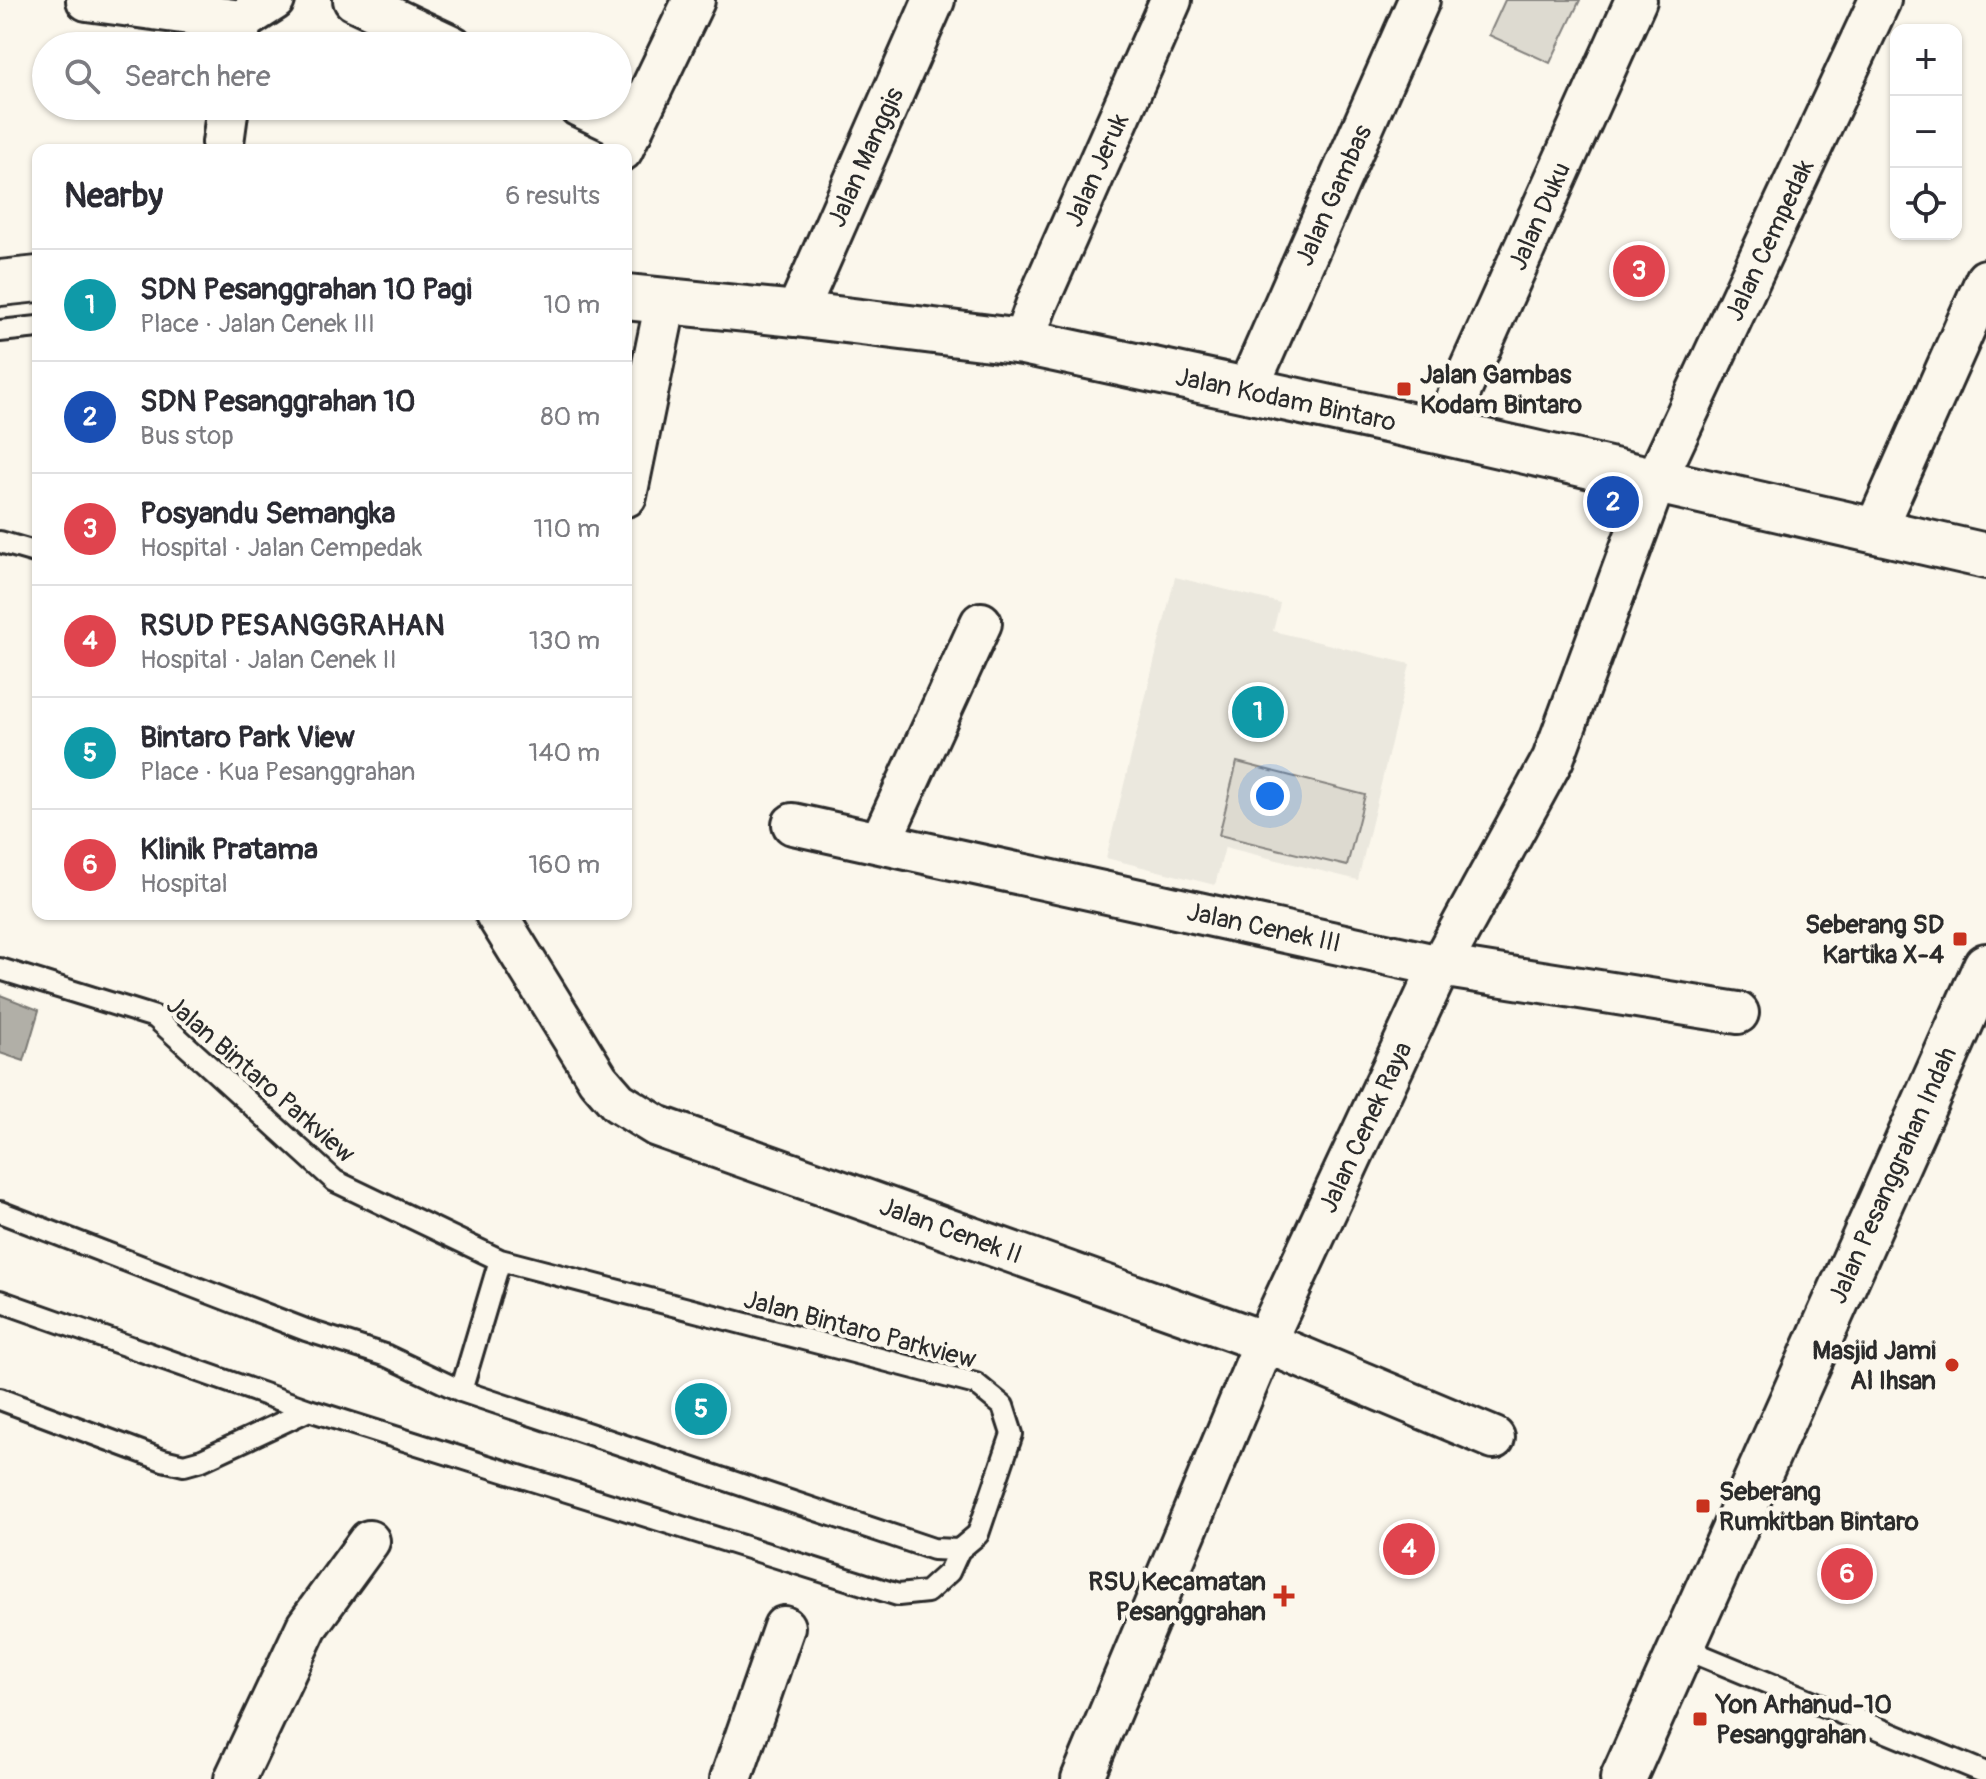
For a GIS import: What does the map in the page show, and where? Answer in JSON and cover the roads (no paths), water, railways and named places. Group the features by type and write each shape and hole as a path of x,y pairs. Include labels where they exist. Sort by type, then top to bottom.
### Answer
{"street":[{"path":"87,0 250,22"},
{"path":"354,0 422,32"},
{"path":"599,120 627,140 694,0"},
{"name":"Jalan Manggis","path":"796,314 934,0"},
{"name":"Jalan Jeruk","path":"1023,342 1171,0"},
{"name":"Jalan Gambas","path":"1247,390 1419,0"},
{"name":"Jalan Duku","path":"1442,432 1636,0"},
{"name":"Jalan Cempedak","path":"1656,480 1880,0"},
{"path":"223,144 226,120"},
{"path":"0,283 32,280"},
{"path":"1875,530 1986,280"},
{"path":"632,390 637,301"},
{"name":"Jalan Kodam Bintaro","path":"637,301 796,314 1023,342 1442,432 1986,556"},
{"name":"Jalan Cenek Raya","path":"1082,1779 1265,1342 1440,966 1553,759 1656,480"},
{"path":"880,843 981,623"},
{"name":"Jalan Cenek III","path":"793,824 1440,966 1738,1013"},
{"name":"Jalan Cenek II","path":"500,920 598,1079 618,1102 657,1126 1265,1342 1494,1438"},
{"name":"Jalan Pesanggrahan Indah","path":"1623,1779 1986,966"},
{"path":"235,1779 307,1626 369,1541"},
{"path":"731,1779 784,1627"}],"lane":[{"path":"0,331 32,328"},
{"path":"0,542 32,551"},
{"name":"Jalan Bintaro Parkview","path":"0,969 155,1017 335,1181 500,1260 976,1384 1003,1406 1012,1434 978,1534 959,1550 949,1572 927,1592 898,1595 309,1410 0,1301"},
{"path":"0,1212 306,1330 387,1356 461,1391 933,1549 959,1550"},
{"path":"461,1391 500,1260"},
{"path":"0,1399 184,1465 202,1460 309,1410"},
{"path":"1681,1647 1986,1773"}],"place":[{"name":"Posyandu Semangka","path":"1639,271"},
{"name":"Jalan Gambas Kodam Bintaro","path":"1404,389"},
{"name":"SDN Pesanggrahan 10","path":"1613,502"},
{"name":"SDN Pesanggrahan 10 Pagi","path":"1258,712"},
{"name":"Seberang SD Kartika X-4","path":"1960,939"},
{"name":"Masjid Jami Al Ihsan","path":"1952,1365"},
{"name":"Bintaro Park View","path":"701,1409"},
{"name":"Seberang Rumkitban Bintaro","path":"1703,1506"},
{"name":"RSUD PESANGGRAHAN","path":"1409,1549"},
{"name":"Klinik Pratama","path":"1847,1574"},
{"name":"RSU Kecamatan Pesanggrahan","path":"1284,1596"},
{"name":"Yon Arhanud-10 Pesanggrahan","path":"1700,1719"}]}
